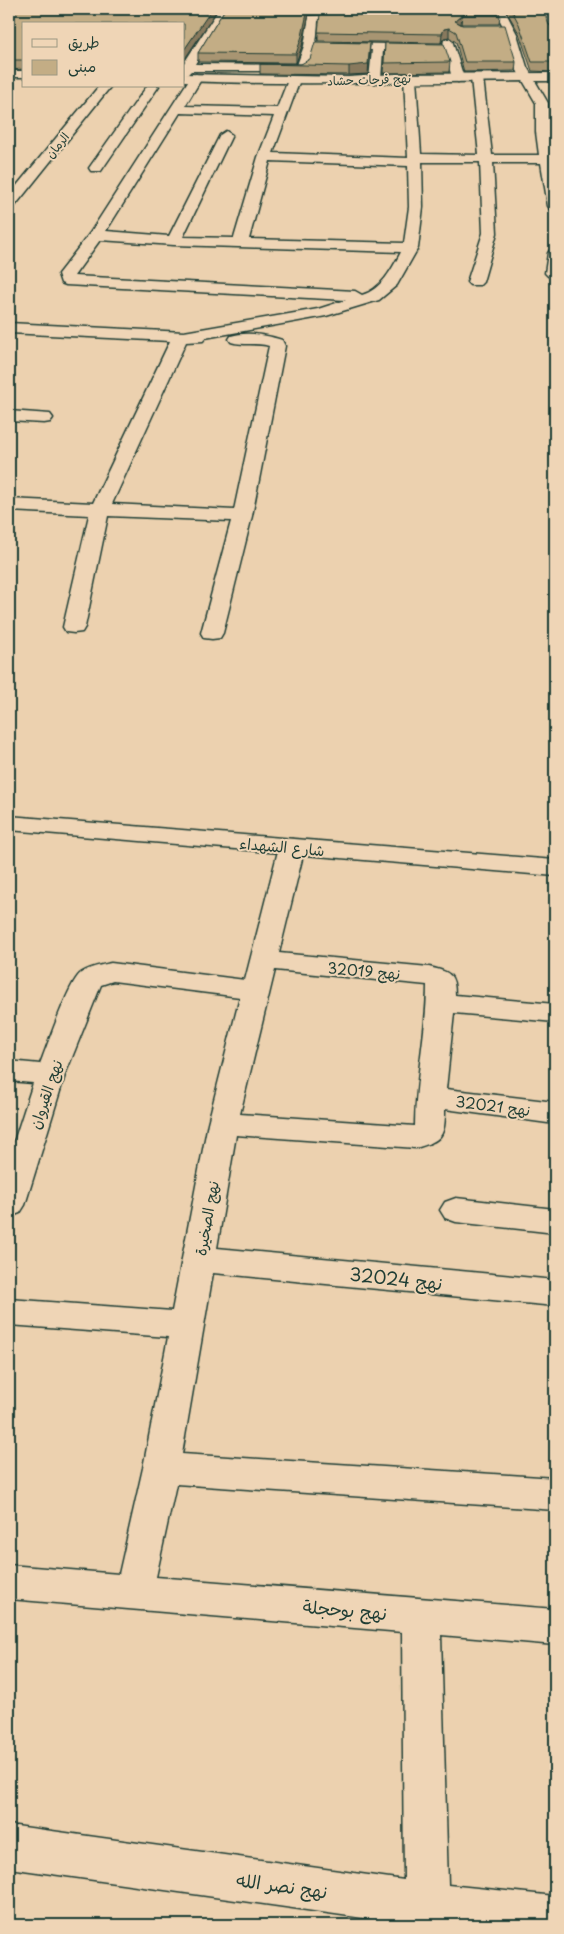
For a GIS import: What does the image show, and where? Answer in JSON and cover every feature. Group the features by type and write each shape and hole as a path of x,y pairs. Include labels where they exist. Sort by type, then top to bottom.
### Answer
{"street":[{"path":"188,74 224,9"},
{"path":"499,9 518,61 542,103 549,132 547,159 555,206"},
{"path":"546,9 555,33"},
{"path":"240,243 264,158 296,75 302,68 316,31 314,16 370,17"},
{"path":"310,46 449,45 458,78"},
{"path":"375,79 378,47"},
{"name":"نهج فرحات حشاد","path":"188,74 296,75 356,81 410,78 555,77"},
{"path":"180,338 320,313 373,297 392,282 411,248 416,207 410,78"},
{"path":"475,282 490,233 486,158 477,78"},
{"name":"الرمان","path":"12,196 103,88"},
{"path":"96,168 152,88"},
{"path":"184,88 178,109 96,236 66,274 66,280 373,297"},
{"path":"178,109 281,112"},
{"path":"174,241 226,135"},
{"path":"105,156 146,158"},
{"path":"264,158 547,159"},
{"path":"96,236 174,241 411,248"},
{"path":"554,263 555,253"},
{"path":"231,330 250,291"},
{"path":"9,328 180,338 263,339 276,343 242,516 212,633"},
{"path":"74,627 100,509 180,338"},
{"path":"9,416 44,418"},
{"path":"11,510 100,509 242,516"},
{"name":"شارع الشهداء","path":"9,823 555,868"},
{"name":"نهج الصخيرة","path":"134,1592 161,1468 223,1124 292,847"},
{"name":"نهج 32019","path":"265,960 429,976 437,978 441,982 441,1003"},
{"name":"نهج القيروان","path":"12,1188 50,1075 86,985 91,979 111,972 255,990"},
{"path":"223,1124 416,1138 426,1134 430,1129 430,1097 441,1003 555,1013"},
{"path":"9,1071 50,1075"},
{"name":"نهج 32021","path":"430,1097 555,1113"},
{"path":"456,1210 555,1221"},
{"name":"نهج 32024","path":"198,1259 555,1294"},
{"path":"9,1312 187,1325"},
{"path":"161,1468 555,1494"},
{"name":"نهج بوحجلة","path":"9,1582 555,1627"},
{"path":"421,1615 426,1905"},
{"name":"نهج نصر الله","path":"9,1847 426,1905 555,1918"}],"building":[{"path":"9,9 212,9 185,49 185,22 22,22 22,60 9,60"},
{"path":"225,9 308,9 296,54 198,53"},
{"path":"451,9 497,9 500,15 462,15 455,21 462,25 505,25 516,62 465,62 456,32 449,28 444,29 442,34 318,32 320,14 445,12"},
{"path":"511,9 543,9 549,25 555,27 555,62 532,62 519,24"},
{"path":"315,42 370,43 368,64 349,66 260,64 301,64 310,59"},
{"path":"385,43 444,44 450,62 384,63"}]}
